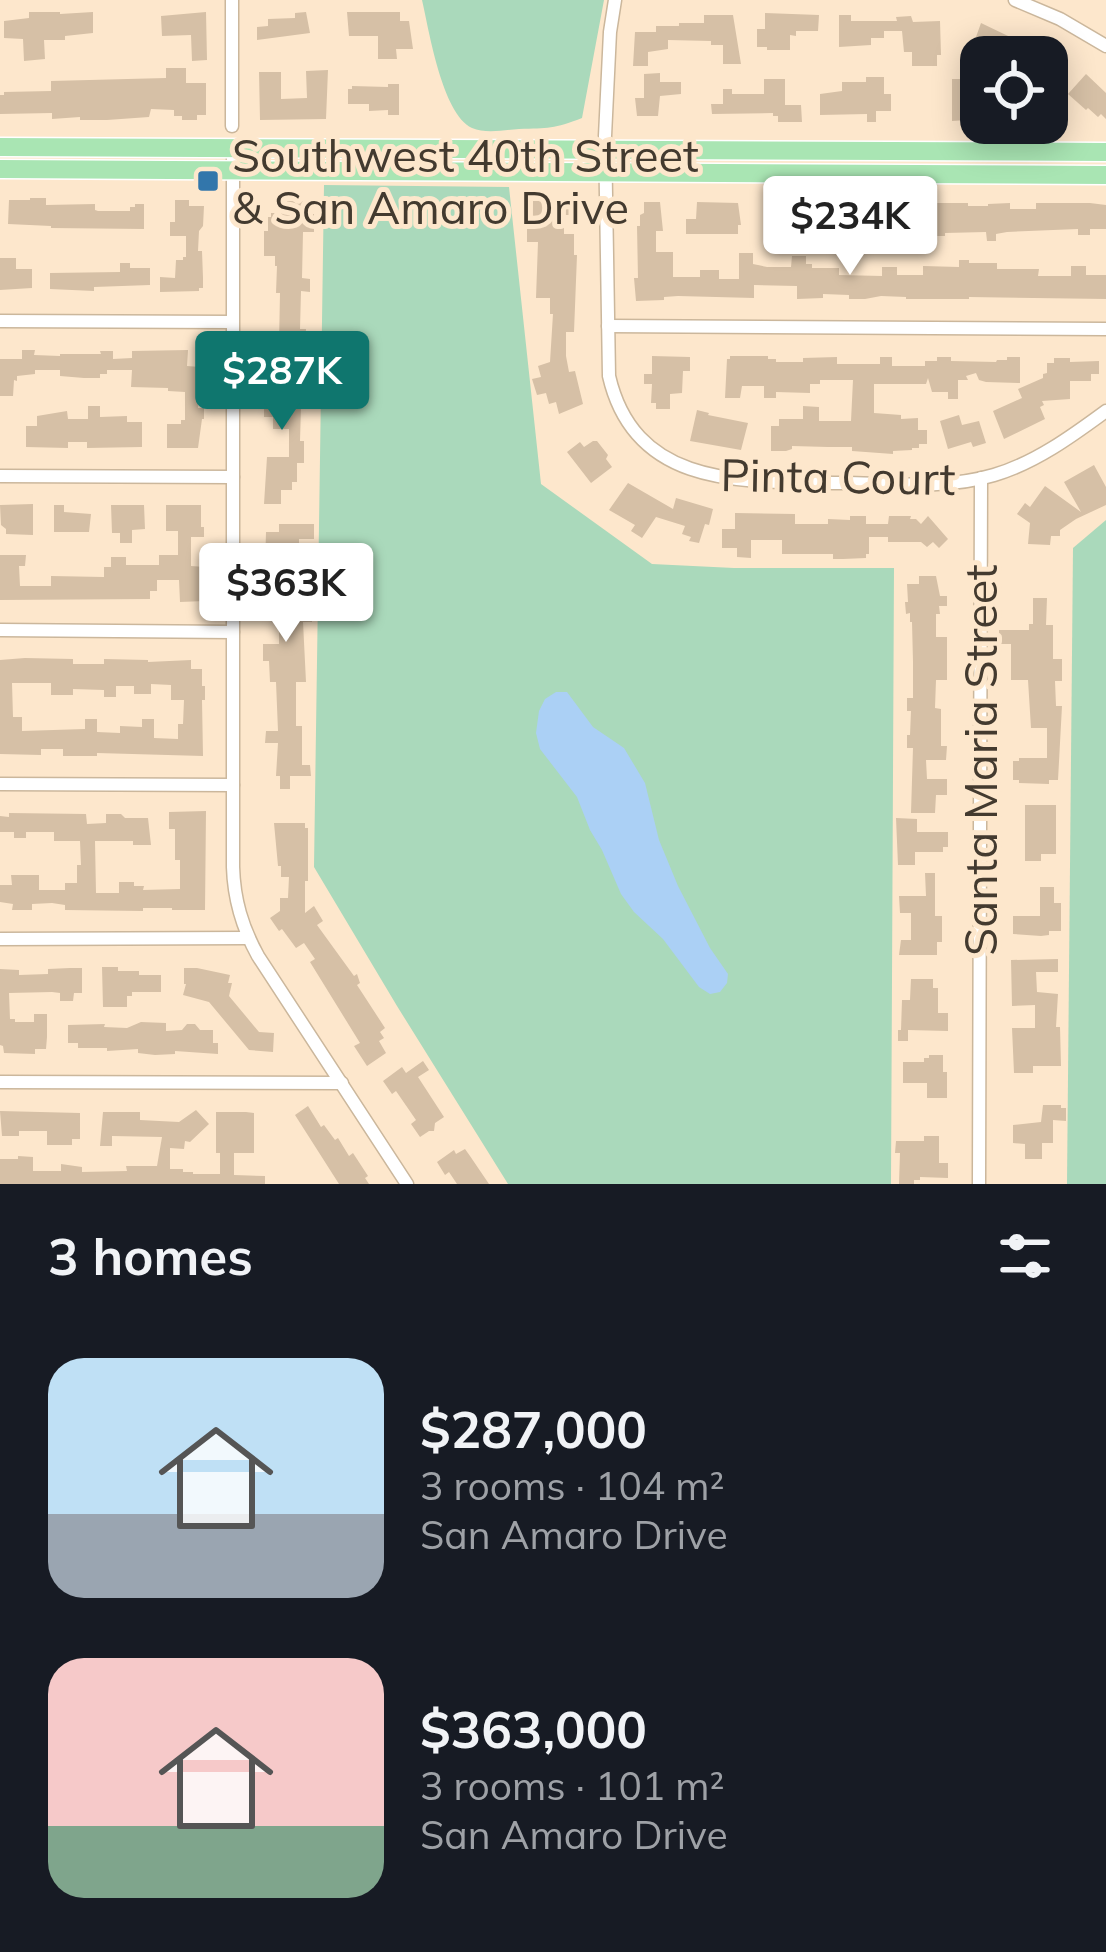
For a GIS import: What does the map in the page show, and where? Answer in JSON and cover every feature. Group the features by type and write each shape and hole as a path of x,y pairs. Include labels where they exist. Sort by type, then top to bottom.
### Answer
{"main road":[{"path":"0,147 1106,152"},
{"path":"0,170 1106,175"}],"street":[{"path":"232,0 232,126"},
{"name":"Pinta Court","path":"615,0 605,150 609,376 631,425 647,444 677,465 710,476 912,484 982,478"},
{"path":"1015,0 1106,46"},
{"path":"233,148 234,889 248,938 407,1184"},
{"path":"0,321 232,322"},
{"path":"608,326 1106,328"},
{"path":"982,478 1024,463 1106,411"},
{"path":"0,476 233,477"},
{"name":"Santa Maria Street","path":"979,1184 982,478"},
{"path":"0,630 233,632"},
{"path":"0,784 233,785"},
{"path":"0,939 248,938"},
{"path":"0,1082 342,1083"}],"green space":[{"path":"422,0 604,0 582,118 544,128 472,128 462,120 445,89"},
{"path":"324,185 509,187 541,484 652,564 894,568 891,1184 508,1184 314,867"},
{"path":"1106,520 1106,1184 1067,1184 1073,548"}],"water":[{"path":"556,692 567,692 593,727 624,748 645,783 659,840 678,886 728,974 720,992 710,994 699,987 663,939 634,912 621,894 577,797 540,749 539,711"}],"building":[{"path":"29,12 93,12 93,33 44,40 45,59 24,61 23,39 4,38 4,21 29,18"},
{"path":"206,12 207,60 192,61 191,35 162,36 161,16"},
{"path":"306,12 310,33 257,40 257,27 268,26 268,19 295,18 295,13"},
{"path":"347,12 400,12 400,21 409,21 413,49 396,49 397,59 378,59 378,36 349,36"},
{"path":"765,13 819,15 818,31 790,35 790,50 757,47 757,29 765,29"},
{"path":"704,15 733,15 741,64 723,64 723,45 711,45 711,41 668,40 668,49 648,52 648,66 633,66 635,32 704,23"},
{"path":"839,15 851,15 851,21 897,21 896,17 911,16 913,22 940,21 937,66 912,66 912,52 904,52 902,31 884,31 884,38 871,38 871,45 839,47"},
{"path":"981,23 1009,36 976,36"},
{"path":"166,68 186,68 186,83 206,83 206,115 182,120 174,116 174,110 151,109 149,117 107,120 52,119 52,113 0,114 4,92 51,91 51,81 166,78"},
{"path":"328,70 326,119 260,120 259,72 281,72 281,99 307,98 306,71"},
{"path":"660,73 660,82 681,82 681,94 660,96 658,116 637,116 635,98 644,98 644,74"},
{"path":"1086,74 1106,93 1106,119 1086,110 1068,94"},
{"path":"866,77 884,77 891,111 876,111 876,122 867,122 867,114 820,115 820,94 842,91 842,82 866,82"},
{"path":"764,79 785,79 785,105 801,105 802,122 778,122 773,113 712,114 711,104 723,104 723,89 732,89 732,94 764,94"},
{"path":"952,79 960,79 960,120 952,121"},
{"path":"399,84 399,115 369,111 369,104 348,104 352,86"},
{"path":"46,198 46,205 95,204 98,211 130,211 135,204 144,204 144,229 8,224 9,200"},
{"path":"175,200 204,206 198,251 202,251 203,288 199,291 160,292 160,277 175,278 176,260 186,257 186,236 170,236"},
{"path":"287,201 303,201 304,214 314,214 314,232 303,232 302,278 310,279 310,292 301,291 300,329 306,329 305,345 279,344 277,266 275,256 264,256 268,217 287,213"},
{"path":"533,201 574,201 574,215 564,215 564,234 574,234 577,255 574,332 566,332 566,356 583,404 559,414 556,402 549,404 546,393 537,395 532,379 541,377 538,366 550,362 553,314 550,298 536,298 538,242 527,242 527,213 532,212"},
{"path":"644,202 660,202 663,231 656,231 656,252 673,252 673,277 700,277 700,270 719,270 719,279 739,279 739,253 753,253 753,264 767,267 791,267 792,256 806,256 812,268 839,268 839,275 882,276 882,267 897,267 897,275 923,275 923,266 959,267 959,260 969,260 997,263 997,269 1039,269 1038,276 1071,276 1071,266 1086,266 1086,275 1106,275 1106,299 849,299 849,295 823,294 823,298 797,299 797,286 754,285 754,298 678,296 636,301 637,226"},
{"path":"697,202 738,203 738,234 686,234 686,219 696,219"},
{"path":"804,202 804,209 831,209 831,202 846,202 846,208 877,202 877,212 919,213 919,208 935,208 935,203 1010,203 1010,209 1036,209 1036,203 1090,203 1106,205 1106,229 1090,229 1090,235 1078,235 1078,229 1007,232 996,234 996,241 987,241 986,232 924,236 920,231 849,229 849,239 834,239 834,231 771,234 771,229 765,229 766,203"},
{"path":"0,258 16,258 16,269 32,269 32,288 0,290"},
{"path":"120,263 150,268 150,285 94,287 94,291 50,289 50,273 120,272"},
{"path":"22,350 60,356 113,351 113,359 132,358 132,351 188,350 187,366 200,367 198,408 204,408 204,419 198,448 167,448 167,424 185,420 185,392 131,387 132,370 107,370 100,378 84,378 60,376 60,370 35,370 35,374 17,376 13,396 0,396 0,359 22,359"},
{"path":"652,356 690,357 690,371 683,371 682,393 670,394 670,409 656,409 656,403 651,403 652,384 644,384 644,374 652,374"},
{"path":"730,356 768,356 776,362 837,357 837,364 880,364 880,357 892,357 892,366 925,366 925,361 937,361 937,357 996,362 1020,357 1020,383 986,382 976,373 966,376 968,380 958,380 958,399 948,399 948,392 932,392 928,378 926,384 874,384 874,413 918,418 918,430 927,430 927,444 893,454 852,451 852,447 792,446 771,451 771,426 779,426 779,419 803,419 803,406 819,407 819,421 851,421 853,380 820,380 820,384 810,384 810,393 776,392 776,398 764,398 764,386 742,386 740,398 725,398"},
{"path":"269,357 287,357 286,406 301,407 300,441 304,441 304,463 297,463 292,490 281,490 281,504 264,504 267,457 289,457 289,429 273,429 273,417 264,417"},
{"path":"1054,358 1099,361 1099,374 1091,374 1091,381 1070,381 1070,399 1042,401 1045,419 1004,439 993,411 1022,398 1018,389 1043,378 1047,363 1054,363"},
{"path":"88,406 100,406 100,417 127,416 127,422 142,422 142,447 87,448 87,442 68,442 68,448 26,447 26,426 37,426 37,416 67,411 68,419 88,419"},
{"path":"697,410 748,423 741,450 690,441"},
{"path":"959,415 962,425 979,421 986,443 948,449 940,421"},
{"path":"593,441 608,455 612,467 591,483 567,452 580,442 584,447"},
{"path":"1094,465 1106,487 1106,505 1076,519 1060,530 1060,536 1051,536 1050,545 1028,544 1030,523 1017,514 1025,503 1030,507 1045,486 1081,512 1064,482"},
{"path":"628,483 673,509 676,498 713,509 699,543 682,534 685,526 656,517 642,538 631,531 635,525 609,510"},
{"path":"33,504 33,535 6,534 0,505"},
{"path":"54,505 64,505 64,512 91,514 89,532 54,532"},
{"path":"111,505 144,505 145,529 132,530 132,543 120,543 120,533 112,533"},
{"path":"166,505 201,505 204,537 191,537 191,566 205,567 205,601 180,602 179,580 157,580 157,591 150,591 150,599 0,600 0,555 26,555 25,566 19,566 20,586 51,586 51,576 104,577 111,557 126,557 126,565 159,565 159,555 178,555 178,531 166,531"},
{"path":"735,513 795,514 795,524 828,524 828,519 866,516 866,524 888,524 889,516 911,516 921,524 928,516 948,539 939,548 933,542 927,547 921,542 869,537 866,558 843,559 833,559 833,554 782,554 782,540 751,540 751,558 737,557 737,548 722,548 722,529 735,529"},
{"path":"279,524 314,524 314,539 299,539 299,548 291,548 291,569 299,568 298,603 312,602 312,622 303,622 306,682 296,682 302,765 310,765 311,776 290,776 290,789 280,789 280,776 276,776 278,743 265,743 266,731 278,731 276,682 270,682 263,644 279,644 279,618 264,618 266,532 279,532"},
{"path":"919,576 936,576 940,596 947,596 947,606 939,606 940,614 936,614 936,637 947,637 947,680 936,680 935,708 941,709 941,746 947,746 946,760 926,760 927,779 947,779 947,795 936,795 935,813 911,813 913,748 907,748 911,711 907,711 907,698 913,698 912,622 905,602 907,584 919,584"},
{"path":"1033,598 1047,598 1046,625 1053,625 1053,659 1062,659 1062,681 1055,681 1056,706 1062,706 1058,780 1049,780 1049,784 1013,780 1013,761 1047,758 1047,728 1031,728 1028,680 1011,680 1011,644 999,644 999,630 1029,630"},
{"path":"73,659 73,664 104,664 104,659 191,660 191,669 202,669 205,686 203,756 63,756 63,749 41,749 41,755 0,754 0,660","holes":["12,683 51,683 51,695 73,695 73,689 104,690 104,697 116,697 116,686 134,686 134,694 151,694 151,684 171,685 171,700 184,700 178,739 154,738 154,719 142,719 142,727 120,726 120,733 97,732 97,719 85,719 85,729 22,731 22,717 13,717"]},
{"path":"1025,805 1056,805 1056,854 1041,854 1041,861 1025,861"},
{"path":"206,811 205,910 65,910 65,905 52,903 12,910 13,904 0,902 0,885 12,885 11,875 39,875 39,890 65,890 65,883 77,883 77,865 81,865 80,841 54,841 54,832 26,832 26,838 14,838 14,832 0,832 0,816 86,814 87,824 106,823 106,814 148,818 151,845 95,841 96,893 119,893 119,882 134,882 134,886 144,886 143,890 180,889 180,860 175,860 175,829 169,829 169,812"},
{"path":"896,818 917,819 917,832 948,832 948,847 943,852 915,852 915,865 898,865"},
{"path":"274,823 305,823 308,828 305,913 314,906 323,921 317,925 357,974 357,985 385,1028 379,1041 386,1053 367,1066 354,1046 360,1043 310,962 315,959 304,943 296,948 270,918 280,911 280,898 288,898 289,877 281,877"},
{"path":"925,873 935,873 935,916 942,916 942,942 937,942 937,955 899,955 901,940 911,940 911,913 900,913 899,896 926,896"},
{"path":"1040,887 1054,887 1054,903 1061,903 1061,931 1041,936 1013,934 1013,916 1040,916"},
{"path":"1058,959 1058,972 1036,972 1037,992 1058,994 1061,1066 1033,1066 1033,1073 1014,1073 1012,1028 1035,1028 1035,1005 1012,1006 1011,960"},
{"path":"102,967 161,975 161,992 132,992 127,1007 103,1007"},
{"path":"82,968 82,993 74,993 73,1001 60,1001 60,993 52,992 9,993 10,1019 15,1022 34,1022 34,1014 47,1014 46,1049 35,1049 35,1054 4,1053 0,1045 0,969 19,970 19,975"},
{"path":"184,968 230,975 229,996 259,1032 274,1033 273,1052 249,1050 209,1002 183,995"},
{"path":"911,979 933,979 933,988 938,988 938,1013 948,1013 948,1031 908,1030 908,1041 898,1041 902,1000 910,1000"},
{"path":"141,1022 166,1023 166,1031 182,1030 187,1024 213,1030 218,1054 175,1051 155,1055 138,1053 138,1049 107,1051 68,1043 68,1025 127,1028"},
{"path":"929,1055 943,1055 947,1098 927,1098 927,1083 903,1083 903,1062 924,1062"},
{"path":"423,1061 429,1070 418,1077 444,1117 435,1123 434,1131 420,1137 411,1124 416,1120 383,1081 402,1067 406,1073"},
{"path":"1043,1105 1066,1108 1066,1121 1053,1120 1053,1143 1042,1143 1042,1159 1025,1159 1025,1144 1013,1143 1013,1125 1041,1122"},
{"path":"308,1106 321,1127 338,1138 349,1156 353,1153 369,1184 339,1184 295,1115"},
{"path":"196,1110 209,1124 190,1142 185,1141 184,1149 170,1148 170,1169 220,1174 216,1112 254,1113 254,1153 234,1153 234,1175 265,1176 265,1184 0,1184 0,1159 18,1156 33,1157 33,1171 61,1171 61,1164 82,1167 82,1172 157,1166 162,1137 112,1136 112,1146 100,1146 103,1112 140,1112 140,1120 179,1122"},
{"path":"0,1111 80,1113 80,1139 72,1139 72,1145 47,1145 47,1131 2,1136"},
{"path":"924,1136 939,1136 939,1163 948,1163 948,1178 920,1177 914,1184 899,1184 896,1141 924,1141"},
{"path":"465,1149 489,1184 457,1184 449,1172 445,1175 437,1162 454,1150 456,1154"}],"place":[{"name":"Southwest 40th Street & San Amaro Drive","path":"208,181"}]}
